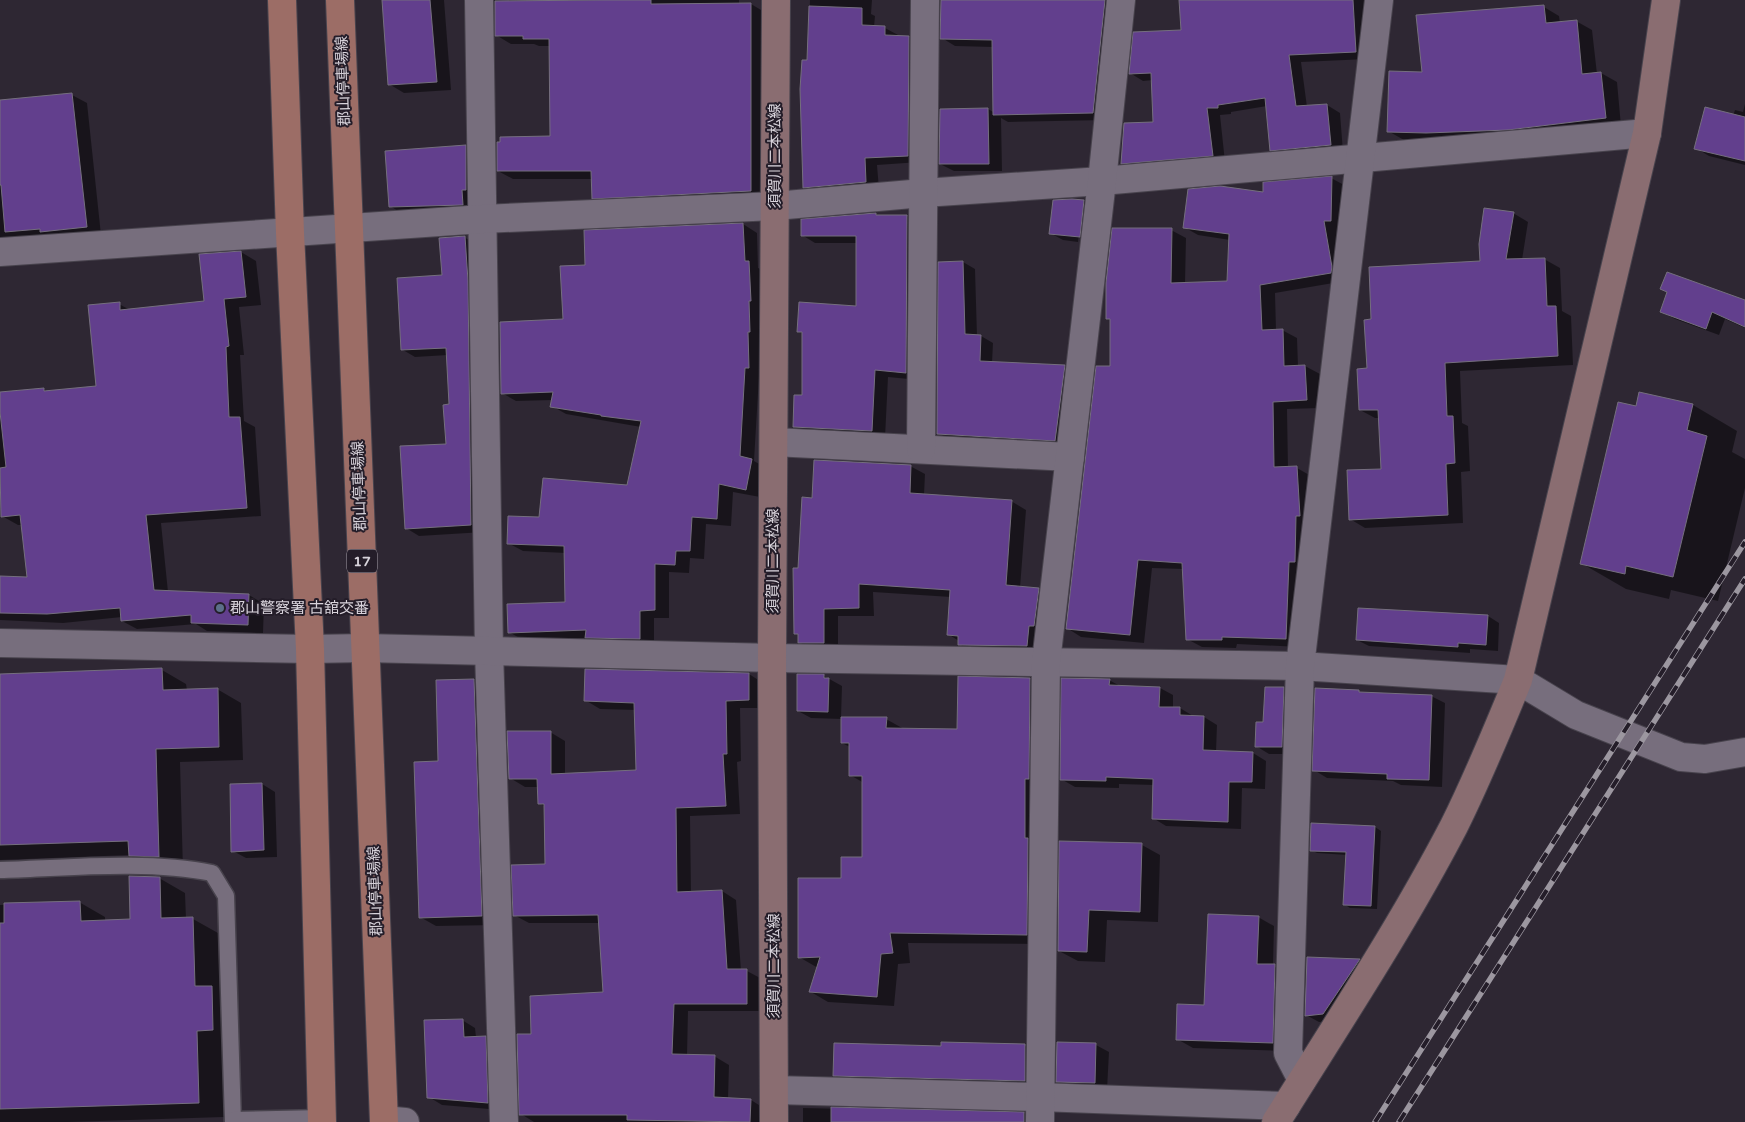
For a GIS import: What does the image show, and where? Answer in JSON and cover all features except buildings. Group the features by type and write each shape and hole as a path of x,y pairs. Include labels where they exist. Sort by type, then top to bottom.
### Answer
{"main road":[{"path":"282,0 290,233 310,649 322,1120"},
{"name":"郡山停車場線","path":"340,0 365,648 391,1121"}],"street":[{"path":"479,0 489,650 504,1122"},
{"name":"須賀川二本松線","path":"774,1122 772,658 776,0"},
{"path":"921,449 925,0"},
{"path":"1040,1109 1046,662 1121,0"},
{"path":"1302,1080 1288,1053 1300,666 1379,0"},
{"path":"775,1090 1040,1109 1281,1114 1401,920 1454,826 1491,747 1518,680 1647,133 1666,0"},
{"path":"0,252 483,219 775,206 923,193 1102,181 1647,133"},
{"path":"774,442 1070,457"},
{"path":"0,643 310,649 489,650 772,658 1300,666 1518,680 1576,715 1681,757 1705,759 1745,752"}],"lane":[{"path":"0,870 114,866 185,867 212,873 226,896 233,1121 322,1120"}],"railway":[{"path":"1375,1122 1745,542"},
{"path":"1399,1122 1745,579"}],"place":[{"name":"郡山警察署 古舘交番","path":"220,608"}]}
